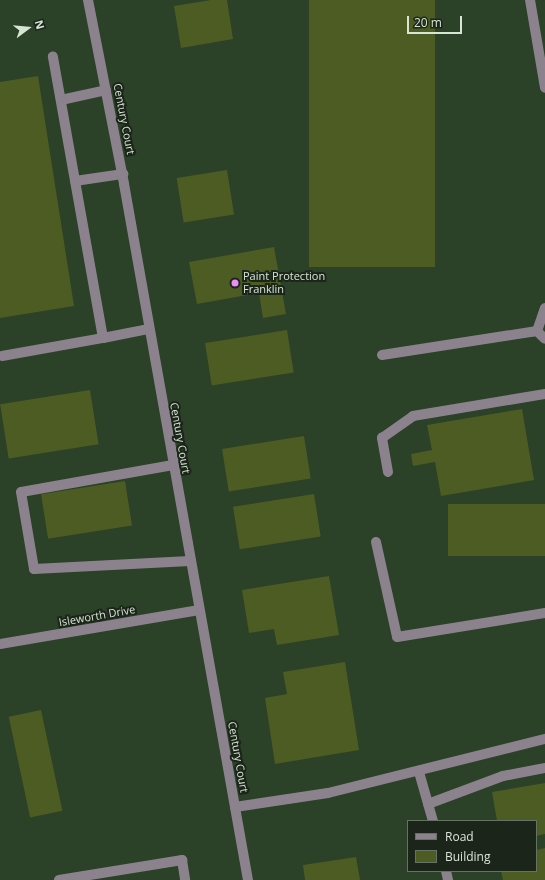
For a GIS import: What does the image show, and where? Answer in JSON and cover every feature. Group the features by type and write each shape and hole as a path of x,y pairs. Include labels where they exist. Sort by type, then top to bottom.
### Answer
{"street":[{"name":"Century Court","path":"88,0 122,174 248,880"},
{"path":"530,0 545,88"},
{"path":"53,56 103,338"},
{"path":"61,100 106,90"},
{"path":"76,181 122,174"},
{"path":"536,331 545,308"},
{"path":"2,356 149,329"},
{"path":"536,331 545,339"},
{"path":"382,355 536,331"},
{"path":"388,472 382,438 413,416 545,394"},
{"path":"173,465 21,492 34,569 190,560"},
{"path":"376,542 397,637 545,613"},
{"name":"Isleworth Drive","path":"0,644 199,610"},
{"path":"235,807 328,793 419,772 545,739"},
{"path":"428,804 503,776 545,768"},
{"path":"419,772 433,820"},
{"path":"59,880 182,860 185,880"}],"building":[{"path":"211,0 227,0 233,39 181,48 174,6"},
{"path":"309,0 435,0 435,267 309,267"},
{"path":"38,76 74,306 0,318 0,82"},
{"path":"227,170 234,214 184,222 177,178"},
{"path":"274,247 286,314 263,318 259,293 197,304 189,262"},
{"path":"287,330 294,372 212,385 205,343"},
{"path":"90,390 99,444 9,459 0,404"},
{"path":"522,409 534,480 441,496 435,462 413,466 411,454 432,450 427,425"},
{"path":"304,436 311,478 229,491 222,449"},
{"path":"125,481 132,525 48,539 41,494"},
{"path":"314,494 321,536 240,549 233,507"},
{"path":"448,504 545,504 545,556 448,556"},
{"path":"329,576 339,635 277,645 274,629 249,633 242,590"},
{"path":"345,662 359,750 275,764 265,698 287,694 283,672"},
{"path":"41,710 62,811 30,818 9,717"},
{"path":"545,783 545,834 537,836 537,820 497,820 492,792"},
{"path":"545,848 545,880 503,880 501,872 537,872 537,850"},
{"path":"356,857 360,880 305,880 303,865"}],"place":[{"name":"Paint Protection Franklin","path":"235,283"}]}
